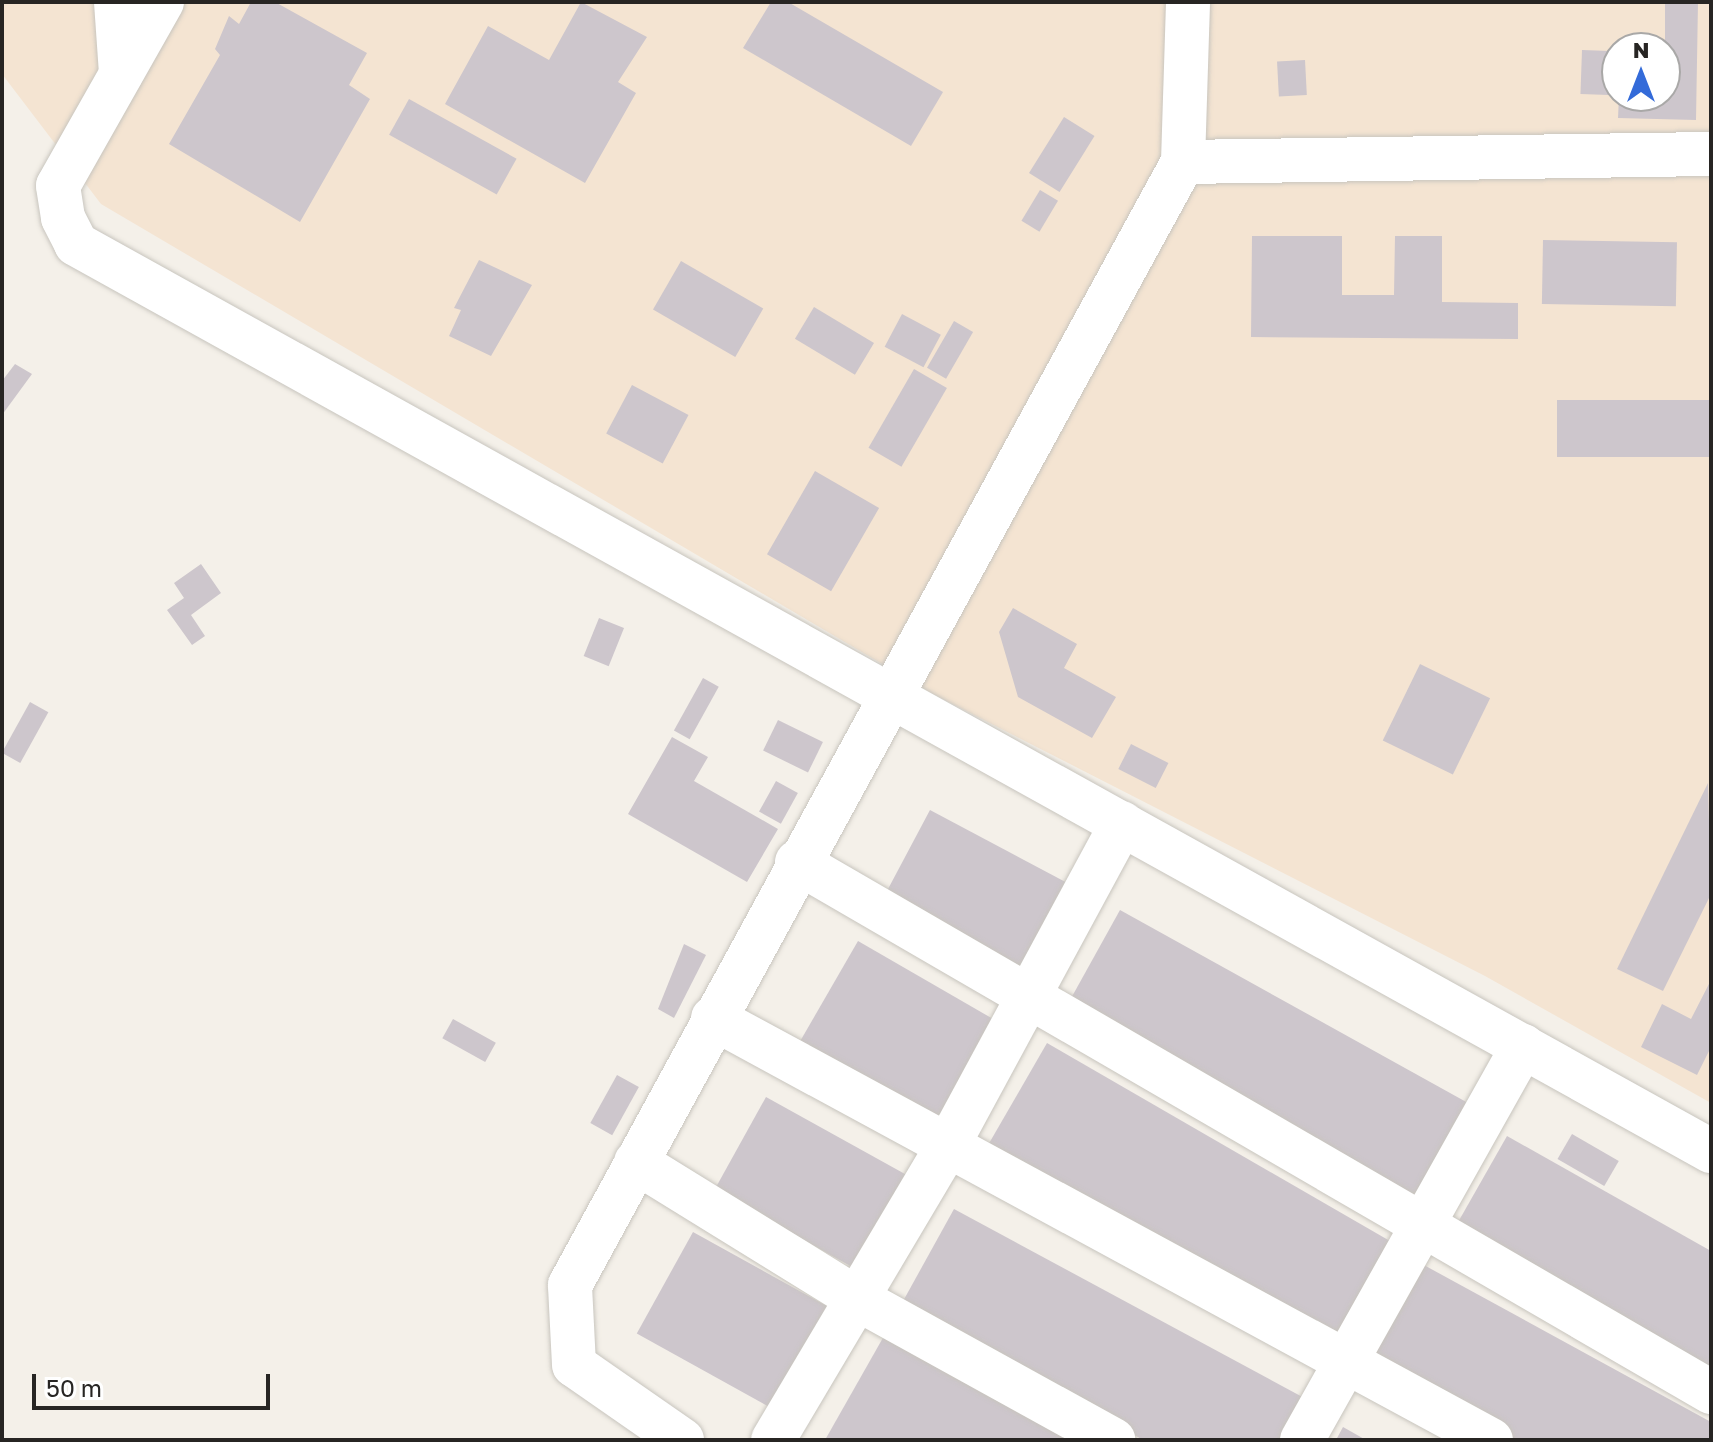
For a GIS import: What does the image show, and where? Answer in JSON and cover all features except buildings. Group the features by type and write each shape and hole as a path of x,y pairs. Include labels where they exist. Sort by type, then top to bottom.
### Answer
{"street":[{"path":"116,2 121,74"},
{"path":"162,2 58,186 63,218 76,244 1711,1151"},
{"path":"682,1440 574,1365 570,1285 888,693 1183,162 1188,2"},
{"path":"1183,162 1711,154"},
{"path":"773,1440 947,1147 1122,823"},
{"path":"797,862 1421,1229 1711,1392"},
{"path":"713,1018 1491,1440"},
{"path":"1302,1440 1523,1046"},
{"path":"636,1162 856,1298 1113,1440"}],"shaded area":[{"path":"2,2 1711,2 1711,1103 1485,976 933,694 101,204 2,74"}]}
